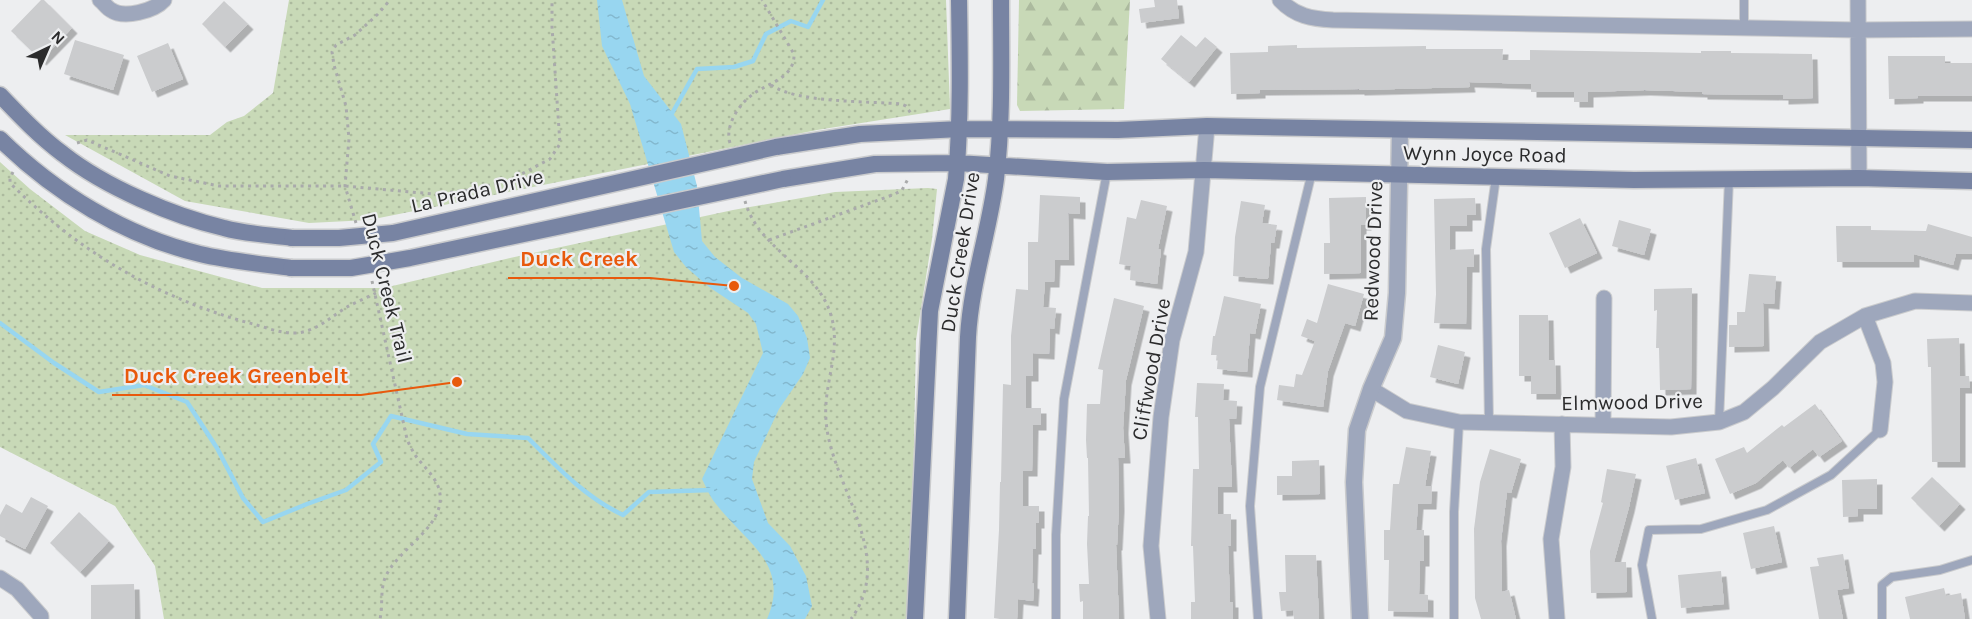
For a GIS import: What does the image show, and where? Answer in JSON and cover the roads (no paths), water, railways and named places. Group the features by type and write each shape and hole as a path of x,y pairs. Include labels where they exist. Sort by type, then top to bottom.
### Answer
{"main road":[{"name":"Duck Creek Drive","path":"915,619 930,311 956,179 960,129 959,0"},
{"name":"Duck Creek Drive","path":"957,619 970,309 997,164 1000,128 1001,0"},
{"name":"La Prada Drive","path":"0,95 64,156 119,189 175,213 225,229 292,238 339,238 393,233 776,147 860,134 1000,128"},
{"name":"Wynn Joyce Road","path":"1000,128 1119,130 1207,126 1972,140"},
{"path":"0,139 50,182 98,214 145,237 201,254 291,268 351,268 410,258 783,178 875,164 997,164"},
{"name":"Wynn Joyce Road","path":"997,164 1107,172 1204,170 1634,180 1859,178 1972,182"}],"street":[{"path":"100,0 112,12 136,14 158,6 164,0"},
{"path":"1280,0 1294,12 1311,19 1858,30 1972,29"},
{"path":"1858,0 1859,178"},
{"name":"Cliffwood Drive","path":"1158,619 1151,546 1161,417 1172,340 1196,252 1207,126"},
{"name":"Redwood Drive","path":"1360,619 1354,482 1357,430 1371,389 1393,338 1397,293 1400,130"},
{"path":"1603,425 1604,298"},
{"name":"Elmwood Drive","path":"1371,389 1407,411 1459,422 1671,427 1719,422 1744,412 1773,388 1820,342 1865,316 1915,301 1972,303"},
{"path":"1865,316 1883,363 1885,382 1880,430"},
{"path":"1557,619 1551,538 1563,467 1562,424"},
{"path":"0,578 17,589 41,616 41,619"}],"lane":[{"path":"1744,0 1744,28"},
{"path":"1056,619 1056,536 1064,399 1107,172"},
{"path":"1258,619 1250,506 1260,387 1312,172"},
{"path":"1489,422 1486,249 1496,177"},
{"path":"1719,422 1729,179"},
{"path":"1454,619 1454,512 1459,422"},
{"path":"1652,619 1642,565 1649,530 1701,530 1767,510 1831,475 1880,430"},
{"path":"1882,619 1882,585 1892,577 1940,570 1972,560"}],"water":[{"path":"597,0 622,0 644,76 681,124 697,186 702,241 715,257 742,278 788,304 798,316 807,338 810,358 803,374 779,409 754,462 752,479 768,523 790,546 806,576 812,606 805,619 767,619 773,600 773,583 769,568 761,555 714,501 702,479 763,353 756,324 748,313 709,287 686,267 674,252 630,104 602,46"}],"waterway":[{"path":"670,117 697,69 734,67 753,61 766,34 791,21 808,27 823,0"},
{"path":"0,323 54,363 99,392 144,385 187,402 217,448 243,498 263,522 346,490 381,462 373,444 391,416 467,434 528,438 584,490 623,515 649,492 712,490"}],"place":[{"name":"Duck Creek","path":"734,286"},
{"name":"Duck Creek Greenbelt","path":"457,382"}]}
